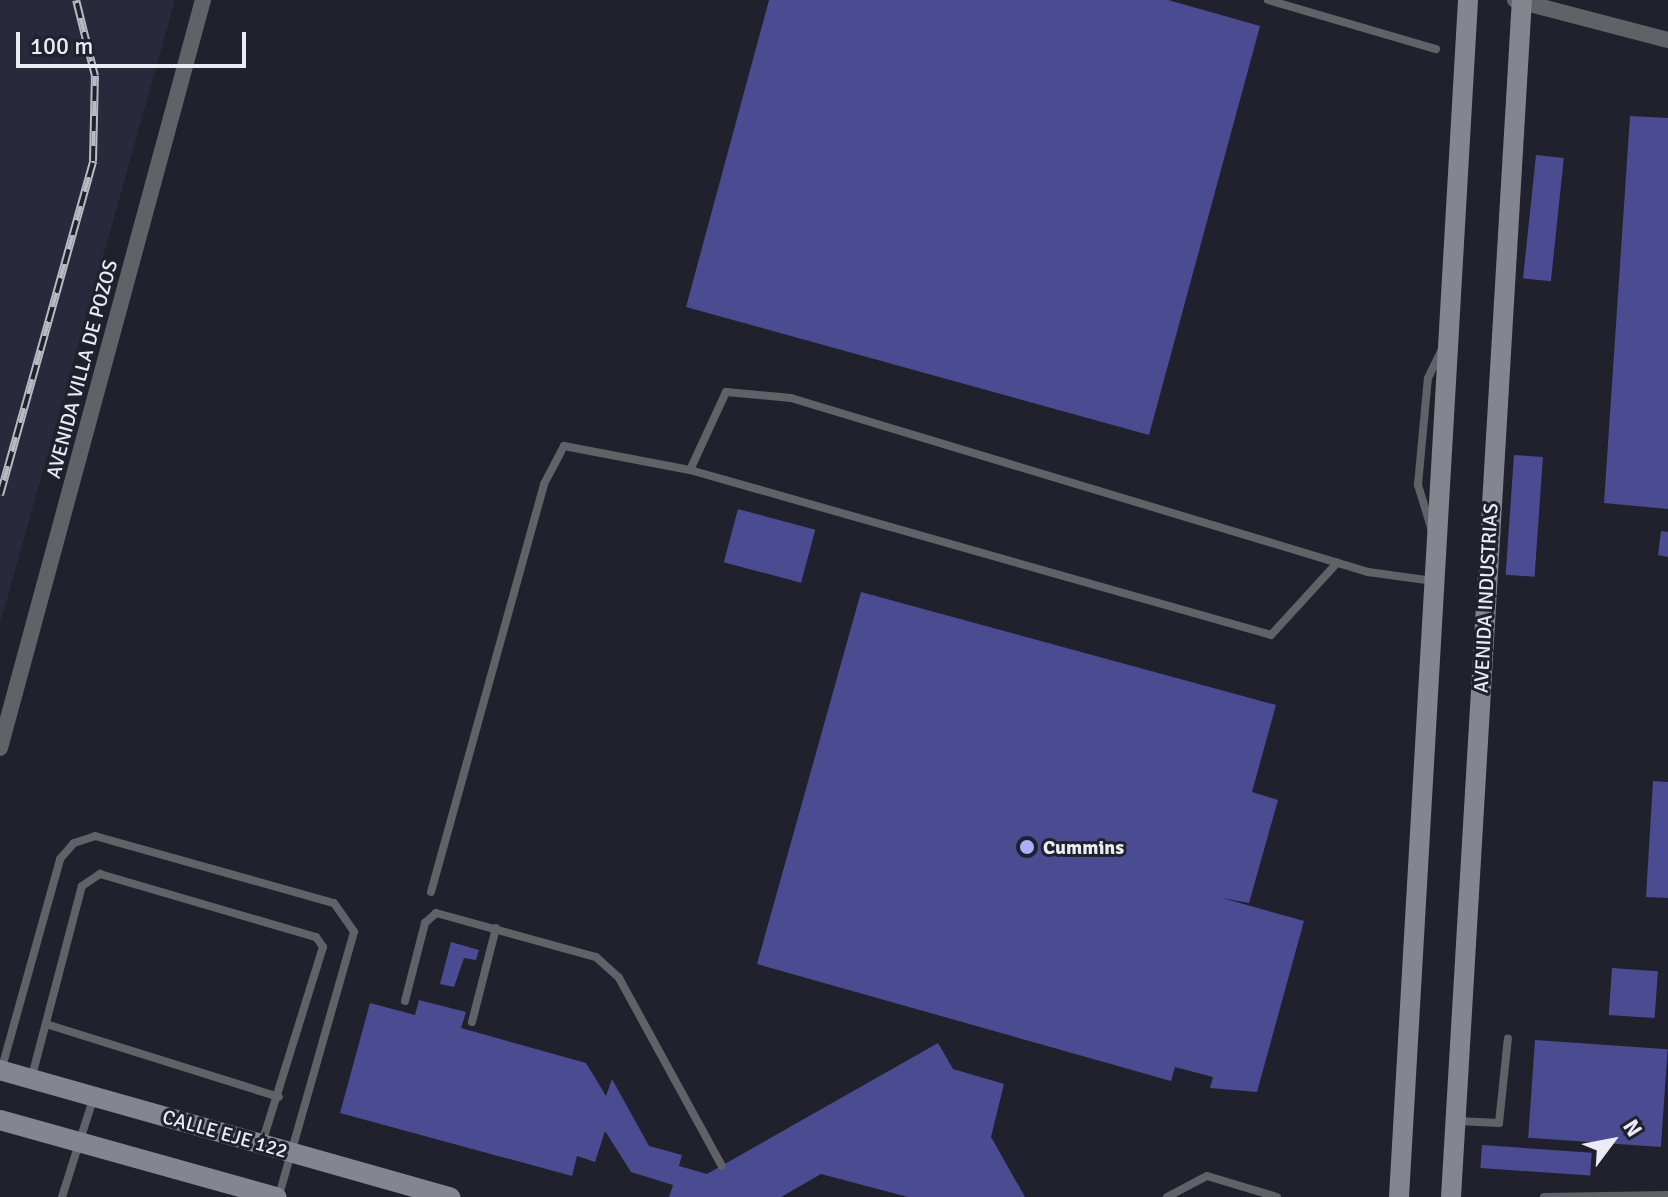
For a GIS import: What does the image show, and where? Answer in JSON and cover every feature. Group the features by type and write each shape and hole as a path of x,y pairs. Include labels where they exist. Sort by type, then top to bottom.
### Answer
{"main road":[{"path":"1399,1197 1468,0"},
{"name":"AVENIDA INDUSTRIAS","path":"1451,1197 1520,1"},
{"name":"CALLE EJE 122","path":"0,1070 442,1196"},
{"path":"0,1120 277,1197"}],"street":[{"name":"AVENIDA VILLA DE POZOS","path":"0,748 203,0"},
{"path":"1520,1 1668,40"}],"lane":[{"path":"1268,0 1436,49"},
{"path":"690,470 726,392 791,398 1337,563 1434,581"},
{"path":"431,892 544,484 564,446 690,470 1271,635 1337,563"},
{"path":"0,1070 60,859 74,843 95,836 319,898 345,912 354,932 277,1197"},
{"path":"31,1079 82,886 100,874 316,937 324,959 262,1144"},
{"path":"405,1001 429,916 496,928 596,957 613,969 722,1166"},
{"path":"472,1022 496,928"},
{"path":"46,1024 279,1097"},
{"path":"1456,1121 1499,1123 1508,1038"},
{"path":"62,1197 94,1097"},
{"path":"1167,1197 1207,1176 1277,1197"},
{"path":"1544,1197 1668,1195"}],"shaded area":[{"path":"0,0 175,0 0,624"}],"building":[{"path":"769,0 1168,0 1260,26 1149,435 686,307"},
{"path":"1630,116 1668,118 1668,509 1604,503"},
{"path":"1536,155 1564,158 1551,281 1523,278"},
{"path":"1514,455 1543,457 1535,577 1506,575"},
{"path":"738,509 815,530 801,583 724,562"},
{"path":"1661,531 1668,532 1668,557 1658,555"},
{"name":"Cummins","path":"861,592 1276,705 1252,792 1278,800 1249,903 1222,898 1304,921 1257,1092 1210,1088 1213,1077 1175,1067 1171,1081 757,964"},
{"path":"1653,781 1668,782 1668,898 1646,897"},
{"path":"451,942 479,950 476,960 464,958 454,987 440,984"},
{"path":"1612,968 1658,971 1655,1018 1609,1015"},
{"path":"419,1000 466,1012 461,1028 586,1063 606,1096 612,1079 649,1146 682,1155 679,1166 707,1174 938,1043 953,1069 1004,1084 991,1137 1025,1197 908,1197 821,1174 781,1197 669,1197 673,1185 631,1172 605,1131 595,1162 577,1156 572,1176 340,1113 370,1003 415,1015"},
{"path":"1535,1040 1668,1049 1661,1147 1528,1138"},
{"path":"1482,1145 1592,1153 1590,1176 1480,1168"}],"railway":[{"path":"0,495 93,161 95,76 76,0"}],"place":[{"name":"Cummins","path":"1027,847"}]}
